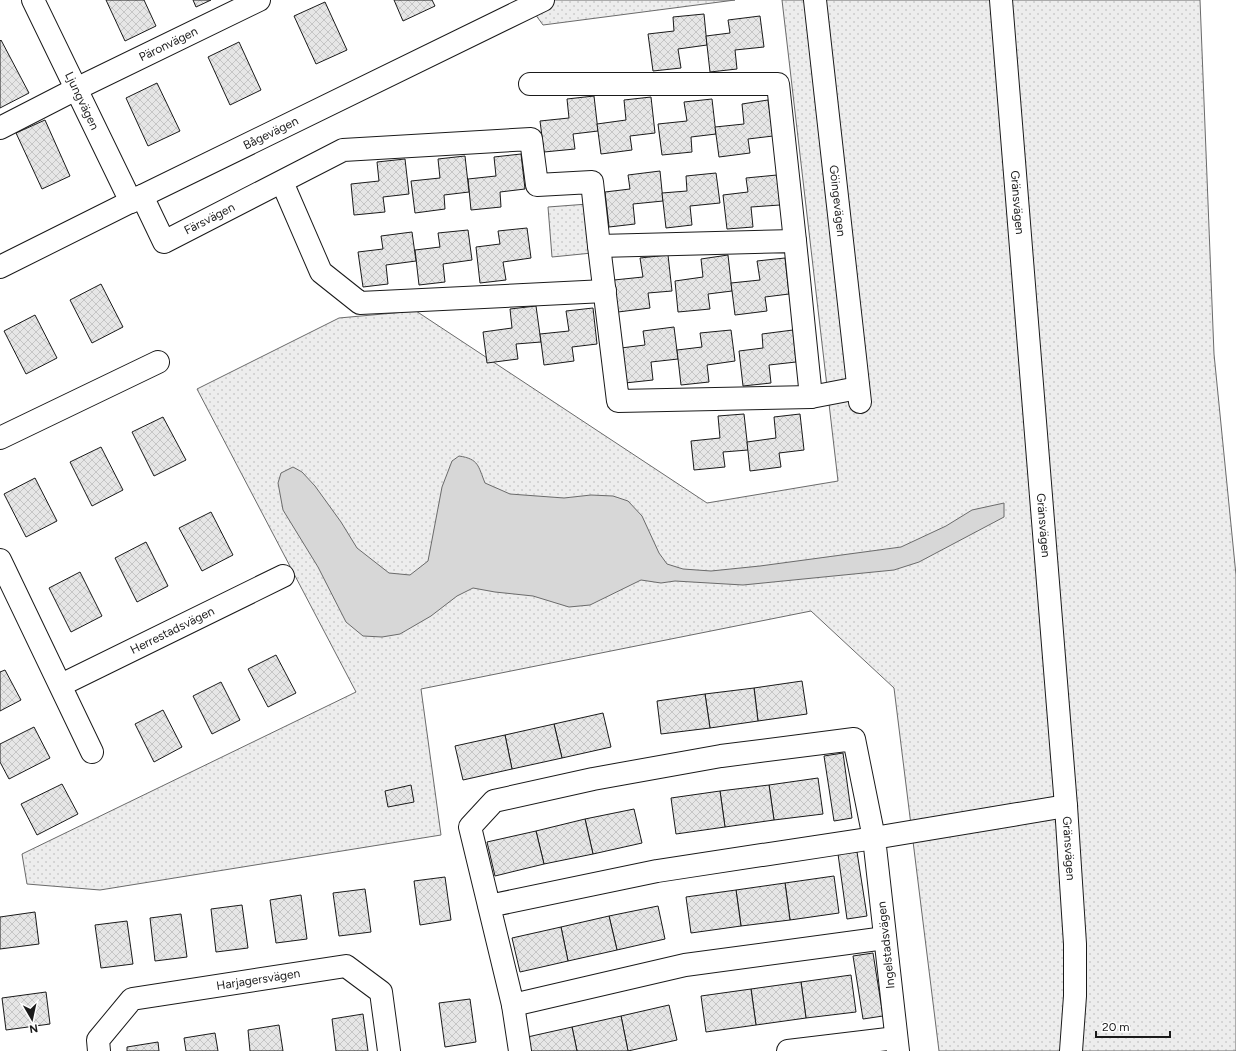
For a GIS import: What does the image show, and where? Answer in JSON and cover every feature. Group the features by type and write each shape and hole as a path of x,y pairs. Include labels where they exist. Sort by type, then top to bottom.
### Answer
{"street":[{"name":"Ljungvägen","path":"33,0 76,89 136,199"},
{"name":"Päronvägen","path":"0,128 76,89 259,0"},
{"name":"Bågevägen","path":"0,267 543,0"},
{"name":"Göingevägen","path":"811,397 859,395 815,0"},
{"name":"Gränsvägen","path":"1002,0 1066,806 1075,944 1075,996 1071,1051"},
{"path":"530,84 778,84 811,397 618,401 605,291 599,246 592,182 537,185 531,140 342,150 291,177 321,272 360,303 605,291"},
{"name":"Färsvägen","path":"136,199 164,242 291,177"},
{"path":"599,246 795,241"},
{"path":"0,438 158,362"},
{"path":"0,560 92,752"},
{"name":"Herrestadsvägen","path":"61,685 283,576"},
{"name":"Ingelstadsvägen","path":"489,906 470,827 494,801 593,779 721,756 854,739 874,838 897,1044"},
{"path":"520,1051 513,1006 489,906 657,871 874,838 1066,806"},
{"path":"513,1006 686,965 885,938"},
{"name":"Harjagersvägen","path":"99,1051 98,1040 132,999 346,966 381,992 389,1051"},
{"path":"788,1051 897,1044"}],"shaded area":[{"path":"525,0 735,0 543,25"},
{"path":"782,0 1200,0 1214,354 1236,575 1236,1051 939,1051 894,688 811,611 421,689 441,835 100,890 27,884 22,854 356,692 197,389 339,318 416,311 707,503 838,481"},
{"path":"588,204 592,253 552,257 548,207"},
{"path":"459,456 471,459 477,464 485,483 510,494 564,498 591,495 613,496 628,501 642,516 659,553 667,564 683,569 711,571 901,547 946,526 972,510 1004,503 1004,517 919,562 894,570 743,585 675,581 661,583 641,580 590,605 569,607 533,596 473,588 457,596 431,616 400,634 382,637 363,636 346,622 318,567 283,510 278,483 281,473 293,467 302,472 315,486 341,522 357,548 389,573 410,575 428,561 442,487 452,461"}],"building":[{"path":"106,0 144,0 156,26 125,41"},
{"path":"193,0 211,0 196,7"},
{"path":"394,0 432,0 435,6 403,21"},
{"path":"325,2 347,50 316,64 294,16"},
{"path":"704,14 707,45 678,49 681,68 653,71 648,34 674,31 673,17"},
{"path":"760,16 764,47 735,50 737,69 710,72 706,36 730,33 728,20"},
{"path":"1,40 29,93 0,108 0,41"},
{"path":"239,42 261,90 230,105 208,57"},
{"path":"157,83 180,131 148,146 126,98"},
{"path":"594,96 598,131 573,134 575,149 544,152 540,121 569,118 567,99"},
{"path":"651,97 655,133 630,136 632,150 601,154 597,124 626,120 624,100"},
{"path":"712,99 716,134 691,137 692,152 662,155 658,124 687,121 684,102"},
{"path":"768,100 773,136 748,139 750,153 719,157 715,127 744,124 742,104"},
{"path":"45,120 70,176 42,189 16,133"},
{"path":"521,154 525,189 500,192 501,207 471,210 468,179 496,176 494,157"},
{"path":"465,156 469,192 444,195 445,209 415,213 411,181 440,178 438,159"},
{"path":"405,159 409,194 383,197 385,212 354,215 351,184 379,181 377,162"},
{"path":"660,171 663,201 633,204 635,224 609,227 605,192 630,189 628,175"},
{"path":"716,173 720,203 690,206 692,225 666,228 662,193 687,191 686,176"},
{"path":"777,175 780,205 751,207 753,227 727,229 723,195 748,192 746,178"},
{"path":"527,228 531,258 503,262 506,280 480,283 476,247 500,244 498,231"},
{"path":"468,230 472,260 443,264 445,282 419,285 415,250 440,247 438,233"},
{"path":"412,232 416,261 386,265 388,284 363,287 358,252 383,249 381,236"},
{"path":"668,255 672,291 648,293 650,308 618,312 614,280 643,277 640,258"},
{"path":"728,255 732,291 708,294 710,309 678,312 675,281 703,277 701,259"},
{"path":"785,258 789,294 765,297 767,311 735,315 731,283 760,280 757,261"},
{"path":"101,284 123,327 92,343 70,300"},
{"path":"536,306 541,342 516,344 518,359 487,363 483,332 512,328 510,309"},
{"path":"593,308 597,344 572,347 574,361 544,365 540,334 569,331 566,311"},
{"path":"35,315 57,358 26,374 4,331"},
{"path":"674,327 678,359 651,362 653,380 625,383 621,348 645,345 643,331"},
{"path":"731,330 735,361 707,365 709,382 681,385 677,350 702,347 700,333"},
{"path":"793,330 796,362 769,365 771,383 743,386 739,351 763,348 762,334"},
{"path":"744,414 748,450 723,452 725,467 694,470 691,441 720,438 718,416"},
{"path":"800,414 804,450 779,453 781,467 750,471 747,442 776,438 774,417"},
{"path":"163,417 186,460 154,476 132,432"},
{"path":"101,447 123,490 92,506 70,462"},
{"path":"35,478 57,521 26,537 4,494"},
{"path":"211,512 233,555 202,571 179,528"},
{"path":"146,542 168,586 137,602 115,558"},
{"path":"80,572 102,616 71,632 49,588"},
{"path":"276,655 296,693 268,707 248,669"},
{"path":"5,670 21,700 0,711 0,672"},
{"path":"802,681 807,714 758,721 754,688"},
{"path":"221,682 240,720 212,734 193,696"},
{"path":"754,688 758,721 710,728 705,694"},
{"path":"705,694 710,728 661,734 657,701"},
{"path":"163,710 182,747 154,762 135,724"},
{"path":"603,713 611,747 562,758 554,724"},
{"path":"554,724 562,758 512,769 505,735"},
{"path":"34,727 50,758 9,779 0,762 0,744"},
{"path":"505,735 512,769 463,780 455,746"},
{"path":"843,753 852,818 834,821 824,756"},
{"path":"818,778 823,814 774,820 769,785"},
{"path":"62,784 78,814 37,835 21,804"},
{"path":"411,785 414,802 388,807 385,791"},
{"path":"769,785 774,820 725,827 720,791"},
{"path":"720,791 725,827 676,834 671,798"},
{"path":"634,809 642,843 593,854 585,819"},
{"path":"585,819 593,854 544,864 536,831"},
{"path":"536,831 544,864 495,876 487,842"},
{"path":"857,852 867,916 847,919 838,854"},
{"path":"834,876 839,913 790,920 785,883"},
{"path":"445,877 451,920 420,925 414,881"},
{"path":"785,883 790,920 741,926 736,890"},
{"path":"365,889 371,932 339,936 333,893"},
{"path":"736,890 741,926 691,933 686,897"},
{"path":"301,895 307,939 276,943 270,900"},
{"path":"242,905 248,948 216,952 211,909"},
{"path":"658,906 665,939 617,950 609,916"},
{"path":"35,912 39,944 0,949 0,917"},
{"path":"181,914 187,957 155,961 150,918"},
{"path":"609,916 617,950 568,961 561,927"},
{"path":"127,921 133,964 101,968 95,925"},
{"path":"561,927 568,961 520,972 512,938"},
{"path":"873,953 883,1016 863,1019 853,956"},
{"path":"851,975 856,1012 806,1018 801,982"},
{"path":"801,982 806,1018 756,1025 751,989"},
{"path":"751,989 756,1025 706,1032 701,996"},
{"path":"46,992 50,1024 6,1030 2,998"},
{"path":"470,999 476,1042 445,1047 439,1003"},
{"path":"669,1005 677,1040 628,1051 621,1016"},
{"path":"363,1014 368,1051 336,1051 332,1019"},
{"path":"621,1016 628,1051 577,1051 572,1027"},
{"path":"279,1025 283,1051 250,1051 248,1030"},
{"path":"572,1027 577,1051 526,1051 523,1038"},
{"path":"215,1033 218,1051 186,1051 184,1038"},
{"path":"158,1042 159,1051 127,1051 127,1047"}]}
